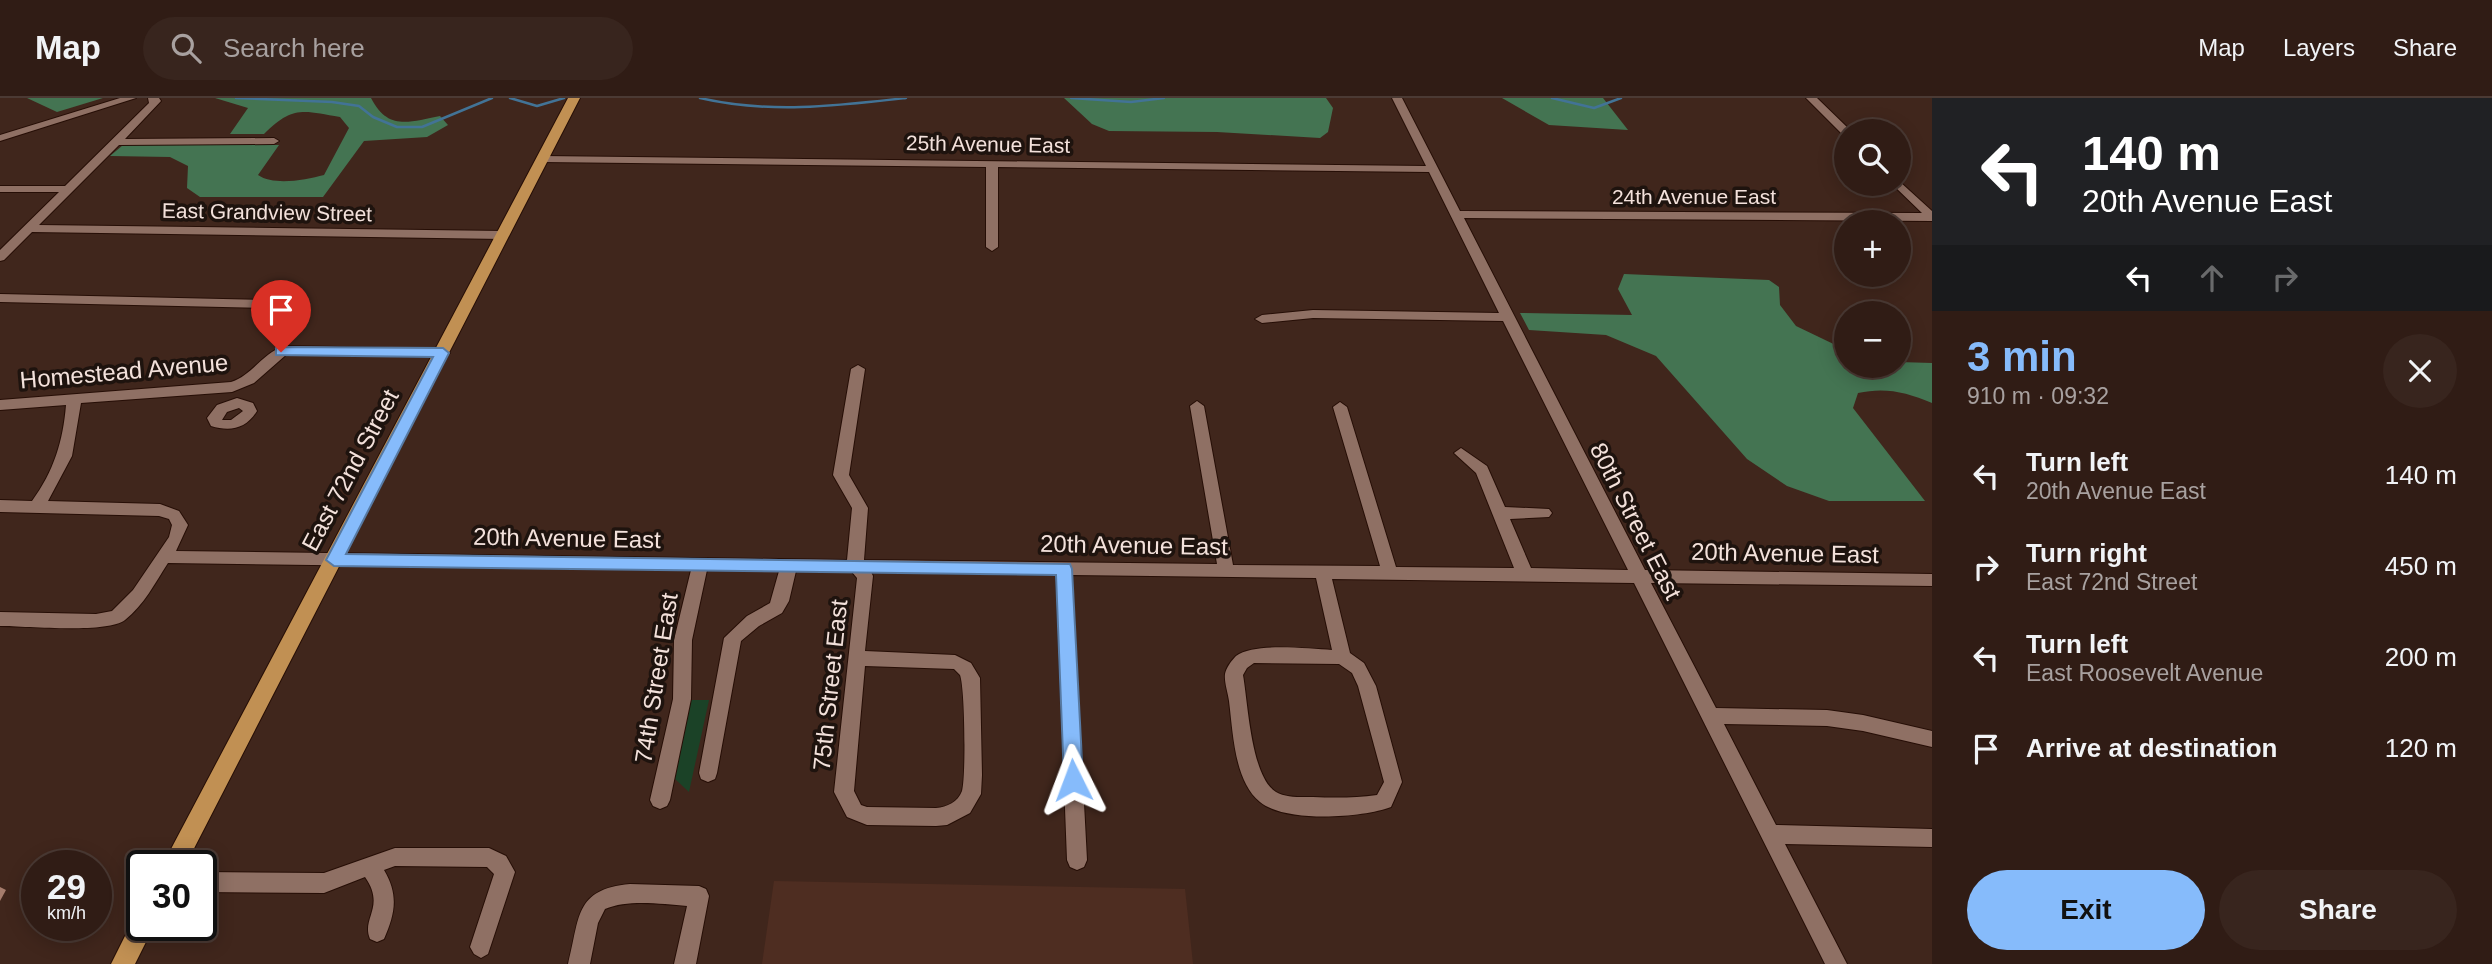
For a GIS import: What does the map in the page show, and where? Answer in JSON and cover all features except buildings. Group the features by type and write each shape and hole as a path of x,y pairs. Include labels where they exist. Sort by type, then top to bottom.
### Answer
{"main road":[{"name":"East 72nd Street","path":"181,850 574,98"},
{"path":"123,964 134,941"}],"street":[{"path":"0,138 131,98"},
{"path":"0,257 118,142 153,105 156,101 153,98"},
{"name":"80th Street East","path":"1397,98 1836,964"},
{"path":"1811,98 1834,120"},
{"path":"118,142 274,141"},
{"name":"25th Avenue East","path":"542,159 1433,169"},
{"path":"992,163 992,247"},
{"path":"0,200 6,189 68,189"},
{"path":"1910,196 1932,217"},
{"name":"24th Avenue East","path":"1455,214 1932,217"},
{"name":"East Grandview Street","path":"30,228 503,235"},
{"path":"0,298 266,304"},
{"path":"1262,319 1313,314 1507,317"},
{"name":"Homestead Avenue","path":"0,405 232,387 257,376 281,352 443,353"},
{"name":"75th Street East","path":"856,658 939,661 965,667 971,678 973,775 971,794 957,812 936,817 867,816 859,814 850,806 844,792 856,658 865,576 855,565 860,508 841,475 858,369"},
{"path":"232,387 232,404"},
{"path":"37,506 58,475 68,453 74,400"},
{"path":"1197,406 1226,570"},
{"path":"1340,407 1390,572"},
{"path":"1461,453 1482,470 1525,574"},
{"path":"0,506 169,512 178,520 179,531 139,596 117,617 96,621 0,619"},
{"path":"1499,513 1544,513"},
{"name":"20th Avenue East","path":"164,557 1932,580"},
{"name":"74th Street East","path":"660,800 682,699 681,650 701,563"},
{"path":"708,773 733,638 782,601 789,564"},
{"path":"1064,569 1077,860"},
{"path":"1323,573 1342,657 1358,668 1367,686 1389,763 1391,786 1384,801 1369,806 1293,805 1272,800 1252,777 1234,675 1236,667 1242,660 1254,656 1342,657"},
{"path":"1710,716 1827,718 1863,723 1932,739"},
{"path":"1770,834 1932,838"},
{"path":"217,882 324,883 405,855 489,858 499,863 505,872 481,947"},
{"path":"370,867 382,881 386,900 377,932"},
{"path":"579,964 589,921 602,898 624,895 699,896 685,964"}],"shaded area":[{"path":"774,881 1185,889 1193,964 762,964"}],"green space":[{"path":"27,98 103,98 57,112"},
{"path":"215,98 371,98 385,116 392,120 409,122 440,116 448,125 427,137 364,141 323,197 200,197 187,188 188,166 170,157 110,156 123,145 279,145 258,175 272,180 299,180 324,175 349,128 340,117 298,112 282,119 264,134 230,134 248,108"},
{"path":"1064,98 1326,98 1333,108 1328,132 1320,138 1217,132 1109,131 1092,124"},
{"path":"1502,98 1603,98 1628,130 1549,125"},
{"path":"1624,274 1769,280 1779,287 1780,305 1796,326 1834,344 1834,378 1911,378 1911,362 1932,363 1932,403 1904,393 1877,390 1858,393 1853,408 1925,501 1829,501 1787,486 1747,459 1656,356 1606,335 1529,330 1520,313 1632,315 1618,289"},
{"path":"691,700 709,700 689,792 674,778"}],"waterway":[{"path":"236,98 332,102 359,106 373,117 397,127 422,127 492,98"},
{"path":"510,98 537,106 564,98"},
{"path":"700,98 777,107 828,106 906,98"},
{"path":"1071,98 1131,102 1164,98"},
{"path":"1552,98 1594,108 1621,98"}],"route":[{"path":"281,352 443,353 334,560 1064,569 1073,780"}]}
